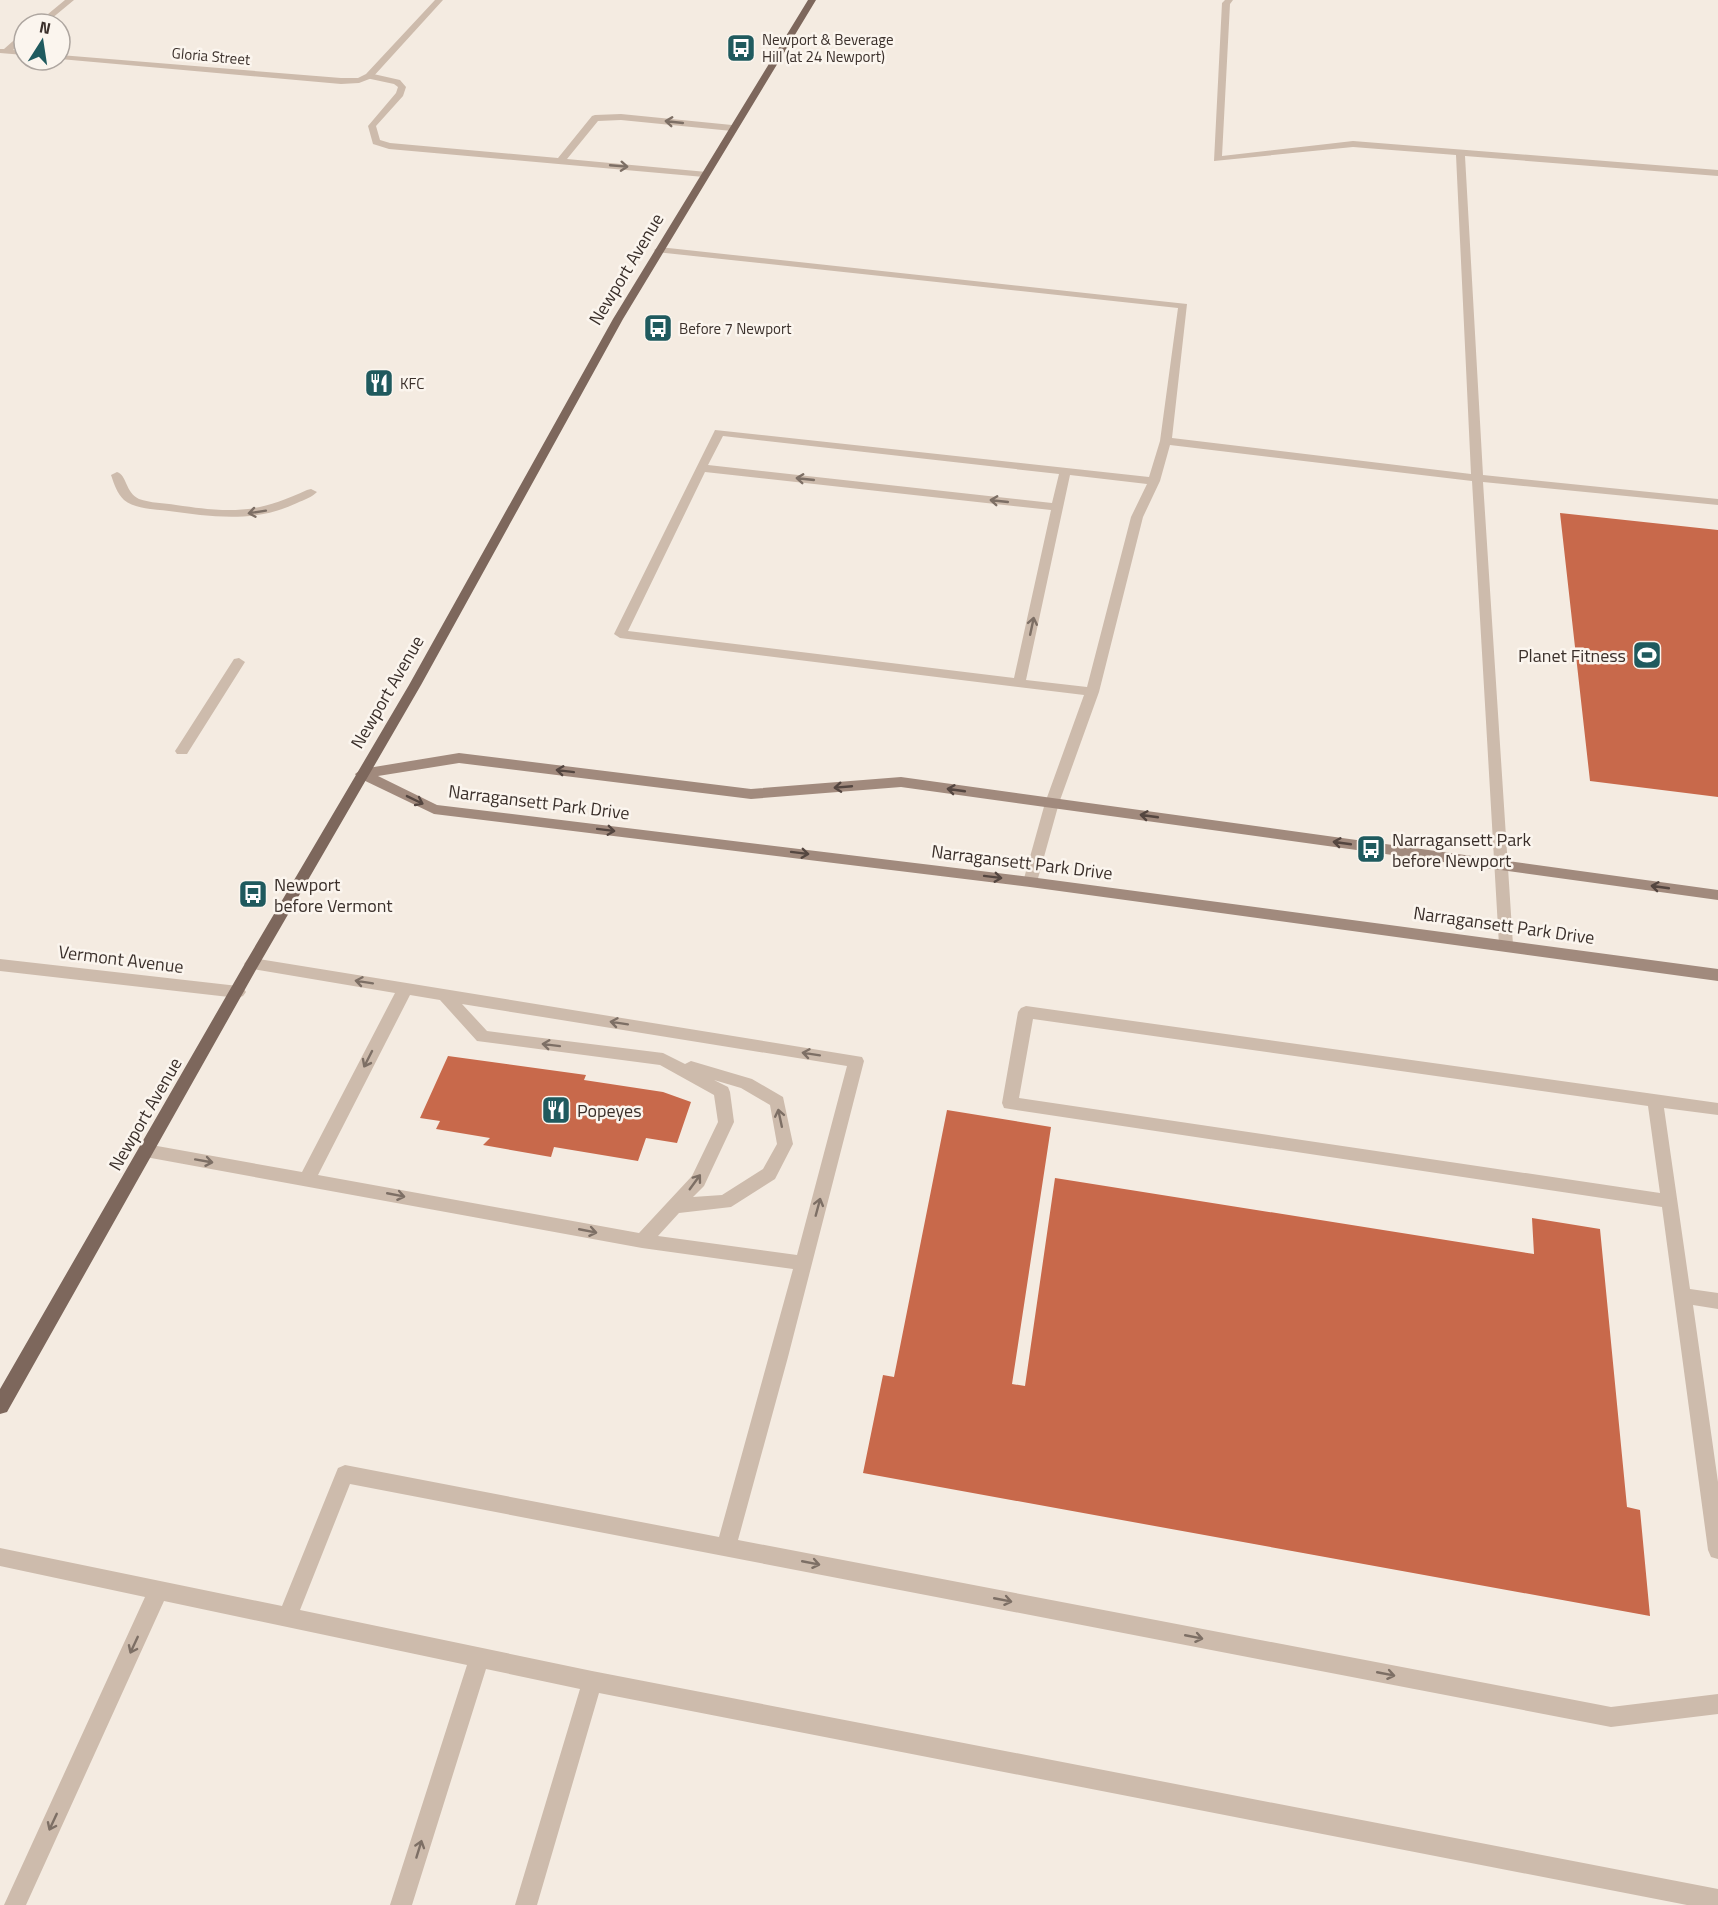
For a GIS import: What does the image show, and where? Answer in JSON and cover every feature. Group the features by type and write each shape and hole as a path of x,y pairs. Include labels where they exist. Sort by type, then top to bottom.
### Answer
{"main road":[{"name":"Newport Avenue","path":"0,1406 252,964 415,685 518,502 542,454 659,250 812,0"}],"street":[{"path":"55,12 70,0"},
{"path":"369,76 439,0"},
{"path":"1229,0 1226,3 1217,159 1353,144 1718,173"},
{"name":"Gloria Street","path":"72,58 341,81 359,80 369,76"},
{"path":"369,76 398,82 402,87 400,94 372,126 376,142 389,146 704,174"},
{"path":"561,160 594,118 621,117 732,128"},
{"path":"1460,153 1479,478 1481,569 1506,945"},
{"path":"659,250 1183,306 1166,441 1154,480 1137,517 1092,692 1052,803 1030,882"},
{"path":"1092,692 620,634 719,432 1154,480"},
{"path":"1166,441 1479,478 1718,502"},
{"path":"701,468 1057,507"},
{"path":"1019,684 1065,471"},
{"path":"117,475 122,494 129,500 143,504 232,514 271,510 311,492"},
{"path":"182,751 239,662"},
{"name":"Narragansett Park Drive","path":"362,774 459,758 751,794 901,782 1718,895"},
{"name":"Narragansett Park Drive","path":"362,774 434,809 1030,882 1718,975"},
{"name":"Vermont Avenue","path":"0,964 238,992"},
{"path":"252,964 856,1061 726,1548"},
{"path":"308,1178 405,989"},
{"path":"445,995 483,1037 663,1059 746,1083 777,1102 785,1144 769,1174 725,1202 675,1206"},
{"path":"1669,1201 1010,1103 1026,1012 1718,1109"},
{"path":"642,1241 698,1181 726,1122 722,1092 663,1059"},
{"path":"1655,1100 1715,1511 1718,1550"},
{"path":"146,1151 308,1178 642,1241 803,1263"},
{"path":"1683,1296 1718,1301"},
{"path":"287,1618 345,1474 1611,1717 1718,1704"},
{"path":"0,1557 592,1681 1718,1900"},
{"path":"15,1905 158,1591"},
{"path":"401,1905 479,1658"},
{"path":"526,1905 592,1681"}],"building":[{"name":"Planet Fitness","path":"1560,513 1718,530 1718,797 1590,781"},
{"name":"Popeyes","path":"448,1056 586,1075 584,1080 663,1092 691,1102 677,1143 646,1138 638,1161 554,1147 551,1157 483,1145 490,1138 436,1129 440,1121 420,1118"},
{"path":"947,1110 1051,1127 1012,1384 1025,1386 1055,1178 1534,1254 1532,1218 1600,1229 1627,1507 1640,1510 1650,1616 863,1473 883,1375 894,1377"}],"place":[{"name":"Newport & Beverage Hill (at 24 Newport)","path":"741,48"},
{"name":"Before 7 Newport","path":"658,328"},
{"name":"KFC","path":"379,383"},
{"name":"Planet Fitness","path":"1647,655"},
{"name":"Narragansett Park before Newport","path":"1371,849"},
{"name":"Newport before Vermont","path":"253,894"},
{"name":"Popeyes","path":"556,1110"}]}
